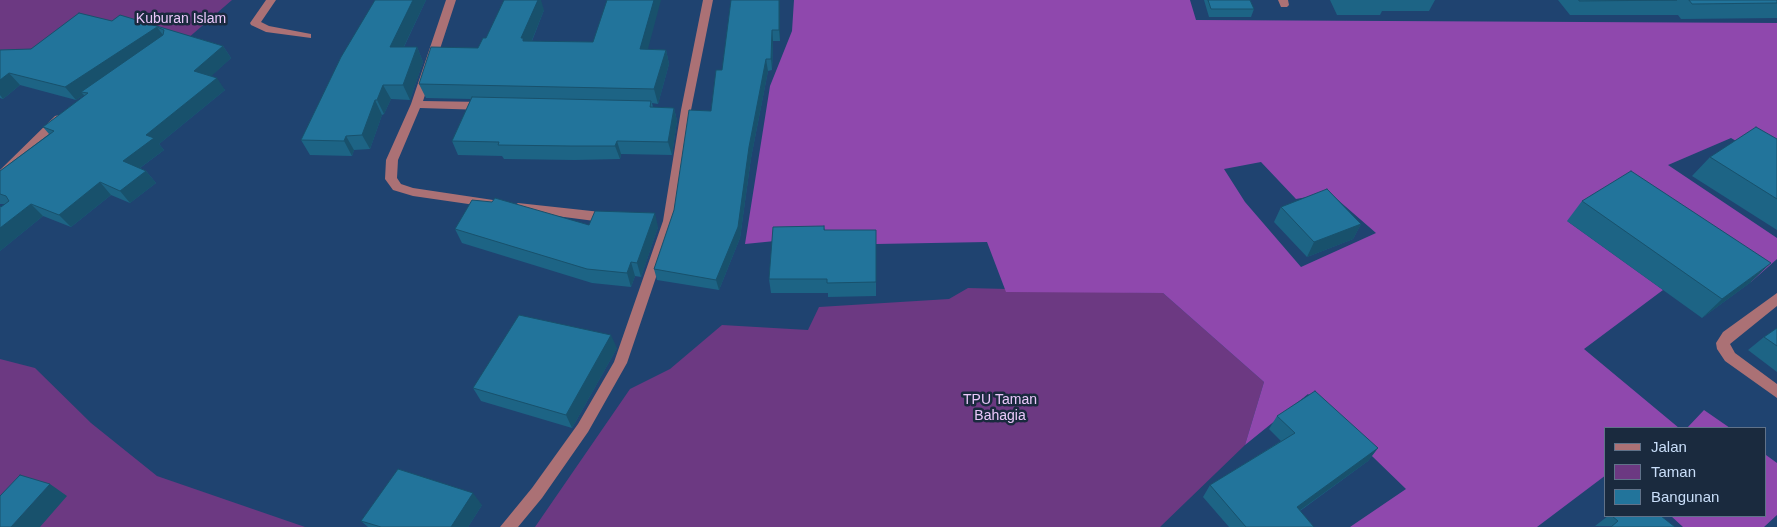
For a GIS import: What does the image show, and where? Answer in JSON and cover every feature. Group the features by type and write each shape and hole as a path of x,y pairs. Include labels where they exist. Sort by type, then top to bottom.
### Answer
{"street":[{"path":"271,0 255,23 266,29 307,36"},
{"path":"450,0 416,104 392,160 391,180 397,187 413,192 619,218"},
{"path":"508,527 537,493 582,428 620,363 664,220 681,110 708,0"},
{"path":"416,104 493,106"},
{"path":"0,177 67,114"},
{"path":"1777,298 1765,310 1728,336 1723,343 1724,349 1730,357 1777,392"}],"green space":[{"name":"Kuburan Islam","path":"0,0 232,0 187,39 0,70"},
{"name":"TPU Taman Bahagia","path":"968,288 1163,293 1264,382 1245,445 1160,527 535,527 630,389 670,369 722,325 808,330 819,307 949,299"},
{"path":"0,359 35,368 91,423 157,476 305,527 0,527"}],"shaded area":[{"path":"794,0 1190,0 1196,20 1777,23 1777,165 1731,138 1668,165 1777,238 1777,259 1751,282 1567,221 1663,290 1584,349 1678,427 1604,427 1604,477 1537,527 1350,527 1406,489 1308,394 1245,445 1264,382 1163,293 1006,292 987,242 876,244 775,241 745,244 770,86 792,31","holes":["1261,162 1296,199 1330,193 1376,233 1301,267 1245,202 1224,169"]},
{"path":"1704,410 1729,427 1688,427"},
{"path":"1767,456 1777,463 1777,515 1764,527 1683,527 1672,517 1767,517"}],"building":[{"path":"375,0 413,0 390,47 417,47 403,85 383,85 377,100 375,100 362,135 346,136 344,141 301,140 341,57"},
{"path":"504,0 538,0 521,38 523,38 523,41 593,42 607,0 654,0 640,49 666,50 654,89 419,84 431,47 478,48 483,38 486,38"},
{"path":"731,0 779,0 779,30 772,30 771,59 766,59 749,147 738,227 716,280 654,269 674,210 689,110 711,111 716,70 722,70"},
{"path":"1208,0 1250,0 1254,9 1211,9"},
{"path":"1579,0 1677,0 1579,1"},
{"path":"1689,0 1777,0 1777,3 1692,4"},
{"path":"79,13 112,21 120,15 223,46 194,71 217,78 146,135 154,138 123,161 146,171 120,191 100,182 59,215 31,204 0,228 0,206 9,201 6,196 0,194 0,171 54,131 43,127 88,93 81,92 163,35 164,30 157,27 65,87 9,73 0,80 0,50 31,49"},
{"path":"472,97 651,101 650,107 674,108 668,142 617,141 615,146 570,146 498,145 499,142 452,141"},
{"path":"1756,127 1777,139 1777,199 1710,157"},
{"path":"1631,171 1771,263 1722,299 1582,201"},
{"path":"1327,189 1361,224 1314,242 1281,207"},
{"path":"495,198 589,225 595,211 655,213 637,263 631,262 627,273 587,269 455,229 472,200 492,202"},
{"path":"824,226 824,230 876,230 876,282 827,283 827,279 769,279 773,227"},
{"path":"519,315 611,335 566,415 473,388"},
{"path":"1777,328 1777,346 1764,337"},
{"path":"1315,391 1378,448 1297,507 1314,527 1246,527 1210,485 1295,433 1277,416"},
{"path":"398,469 473,493 451,527 381,527 361,521"},
{"path":"20,475 50,484 11,527 0,527 0,496"},
{"path":"1613,517 1662,517 1675,527 1611,527 1618,521"}]}
